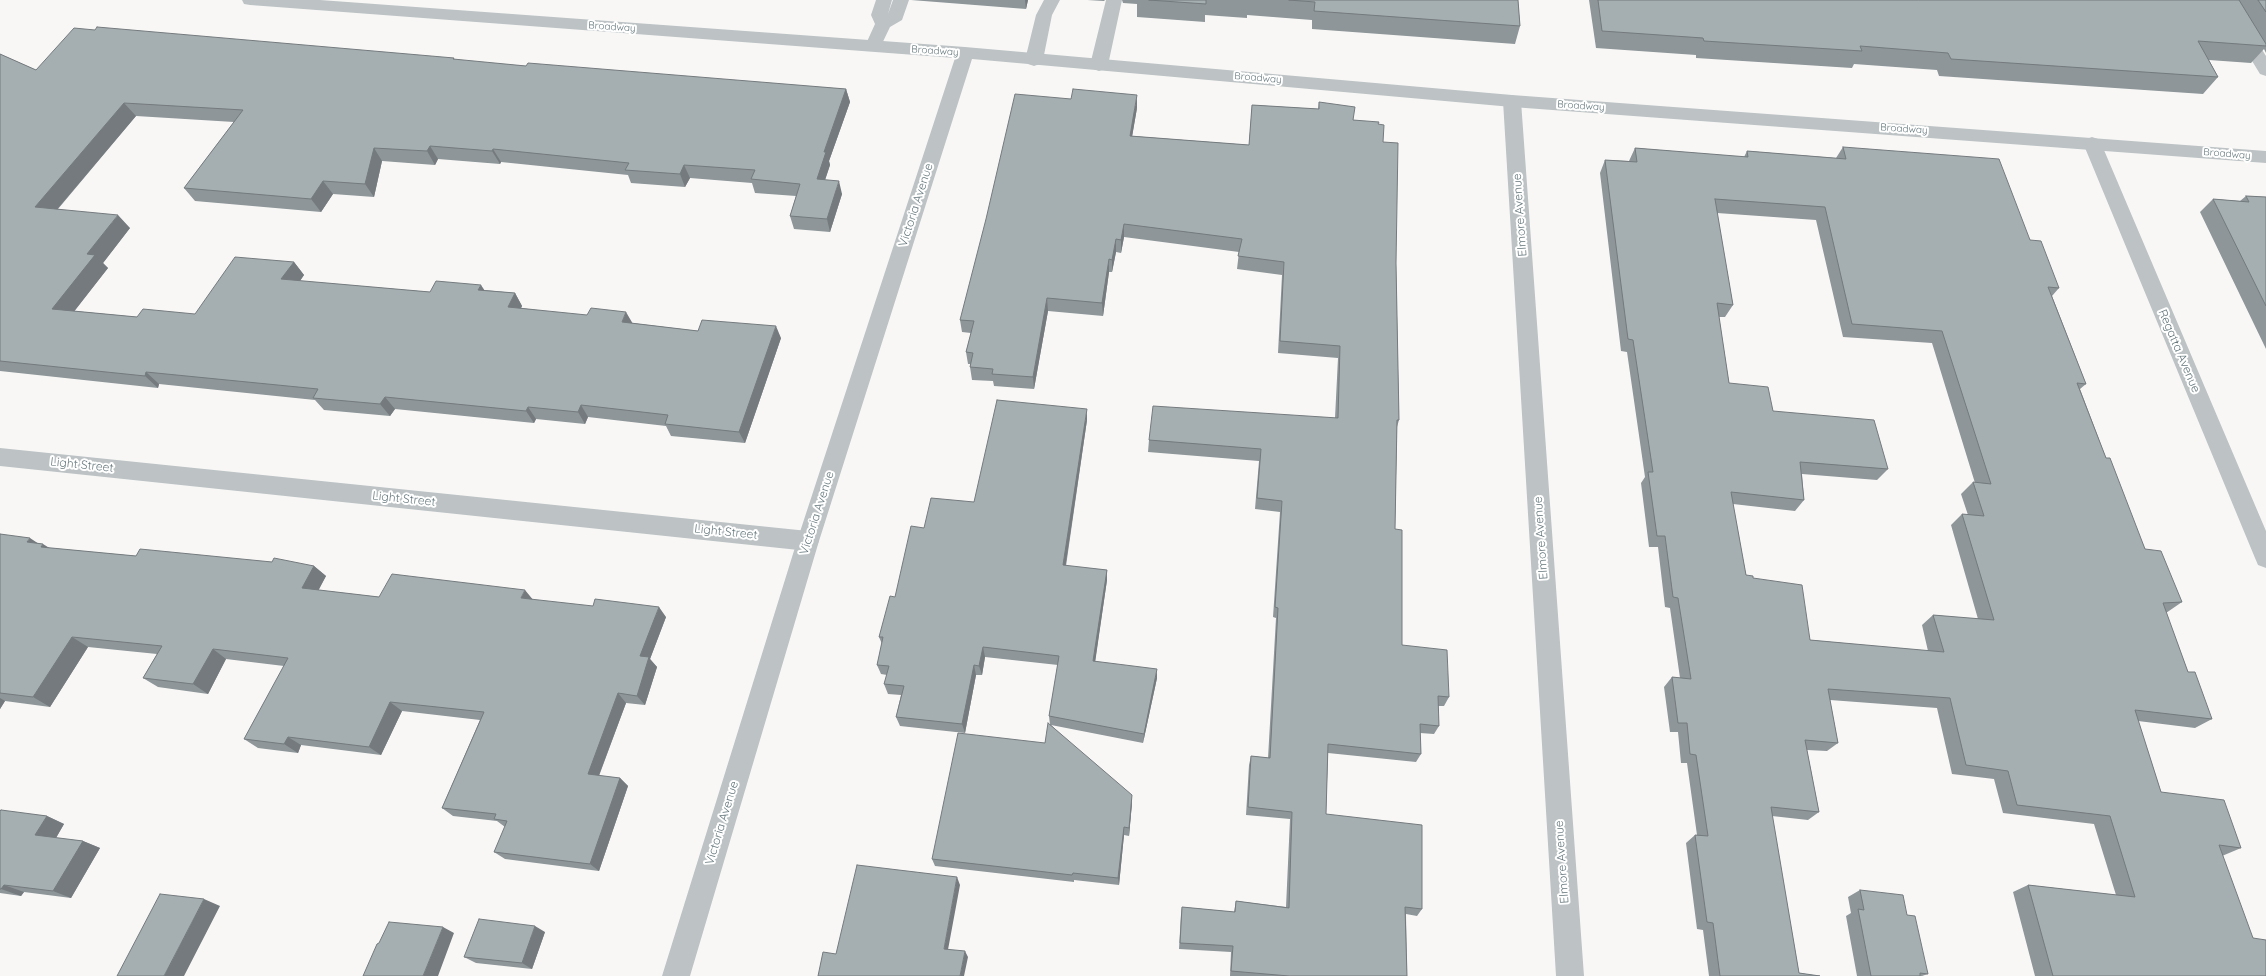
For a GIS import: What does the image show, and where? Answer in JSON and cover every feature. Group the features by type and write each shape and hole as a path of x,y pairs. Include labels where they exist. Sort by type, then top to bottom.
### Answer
{"street":[{"name":"Broadway","path":"250,0 965,53 1512,101 2266,157"},
{"path":"883,24 878,15 884,0"},
{"path":"873,46 883,24 896,16 901,0"},
{"path":"1034,60 1044,15 1052,0"},
{"path":"1099,64 1114,0"},
{"path":"2222,0 2266,70"},
{"name":"Victoria Avenue","path":"676,976 808,540 965,53"},
{"name":"Elmore Avenue","path":"1512,101 1570,976"},
{"name":"Regatta Avenue","path":"2092,143 2266,558"},
{"name":"Light Street","path":"0,457 808,540"}],"building":[{"path":"1149,0 1206,0 1206,4"},
{"path":"1289,0 1518,0 1520,26 1314,11 1315,2"},
{"path":"1598,0 2239,0 2266,46 2198,41 2218,77 1951,59 1948,53 1860,46 1862,51 1704,41 1703,38 1602,31"},
{"path":"2258,0 2266,0 2266,12"},
{"path":"97,27 454,58 453,59 526,66 528,63 846,89 824,152 826,152 817,179 839,181 827,219 790,216 800,184 751,179 755,170 684,165 680,174 625,170 629,163 493,149 492,151 430,146 427,151 374,148 365,184 323,181 311,199 184,188 243,110 124,103 35,207 118,215 87,254 95,255 52,309 137,317 143,309 195,314 235,257 294,262 281,279 430,292 436,281 481,285 478,290 515,293 508,307 587,315 591,308 626,312 622,322 698,331 702,320 776,326 739,432 665,424 668,415 581,405 578,412 528,407 526,411 385,397 380,404 313,398 318,389 146,372 145,376 0,361 0,54 36,70 74,28 95,30"},
{"path":"1073,89 1137,95 1130,136 1249,145 1252,105 1319,109 1319,102 1355,107 1353,120 1379,122 1378,124 1384,125 1383,142 1398,143 1396,263 1399,420 1397,420 1395,529 1402,530 1402,645 1447,650 1449,697 1438,696 1439,726 1420,724 1421,754 1328,744 1326,814 1422,825 1422,909 1405,907 1407,976 1289,976 1231,971 1233,946 1180,943 1182,907 1235,912 1236,901 1289,908 1292,812 1248,807 1251,756 1270,758 1278,608 1275,607 1282,501 1257,498 1261,449 1149,440 1153,406 1338,418 1340,346 1280,341 1284,262 1238,256 1242,239 1124,224 1121,240 1116,239 1112,260 1109,259 1102,303 1047,298 1033,377 992,374 993,369 970,367 973,353 966,352 974,321 960,320 986,219 1015,94 1071,99"},
{"path":"1843,147 1999,159 2030,240 2041,241 2059,288 2048,287 2086,384 2077,383 2106,458 2110,458 2145,549 2161,551 2182,602 2163,603 2188,672 2195,672 2212,719 2135,710 2161,792 2224,800 2241,848 2219,845 2253,938 2266,940 2266,976 2053,976 2028,885 2135,897 2110,816 2017,805 2008,771 1966,765 1950,698 1828,689 1838,743 1805,740 1819,812 1771,807 1799,973 1820,976 1720,976 1713,923 1707,922 1695,835 1708,836 1696,755 1690,754 1687,723 1678,723 1672,677 1691,679 1678,598 1673,597 1665,536 1657,536 1648,472 1653,472 1633,340 1628,339 1605,160 1637,162 1635,148 1748,157 1747,151 1846,159","holes":["1715,199 1825,207 1852,324 1942,331 1991,484 1973,482 1984,516 1962,514 1994,620 1933,615 1944,652 1810,640 1802,585 1753,578 1753,576 1746,575 1731,492 1804,500 1800,462 1888,469 1874,420 1773,411 1768,387 1729,383 1717,303 1733,305"]},
{"path":"2246,196 2266,197 2266,306 2213,199 2249,202"},
{"path":"997,400 1087,409 1063,565 1107,570 1093,661 1157,669 1144,734 1049,716 1059,656 983,647 979,666 974,665 962,724 896,717 904,686 884,684 889,666 877,665 883,637 879,637 890,596 895,597 911,526 924,528 931,498 974,502"},
{"path":"0,534 30,538 27,542 43,544 41,547 136,556 140,549 272,562 274,558 314,566 302,588 379,597 392,574 525,590 521,598 593,606 595,599 659,607 640,656 649,657 637,696 618,693 588,774 620,778 590,864 494,852 507,821 494,819 496,814 442,808 484,712 390,702 369,747 288,737 284,744 244,739 288,658 213,649 193,684 143,678 162,646 72,637 33,697 0,693"},
{"path":"1048,723 1132,795 1129,828 1124,827 1118,878 1073,873 1072,875 932,859 958,733 1045,743"},
{"path":"1,810 47,816 35,835 83,841 53,891 4,885 0,889"},
{"path":"857,865 957,877 944,949 965,951 960,976 818,976 823,952 836,954"},
{"path":"1860,890 1903,895 1907,915 1915,916 1928,974 1920,973 1920,976 1871,976 1858,909 1864,910"},
{"path":"160,894 204,899 164,976 117,976"},
{"path":"479,919 535,926 522,963 464,957"},
{"path":"389,922 443,927 423,976 363,976 377,944 379,943"}]}
